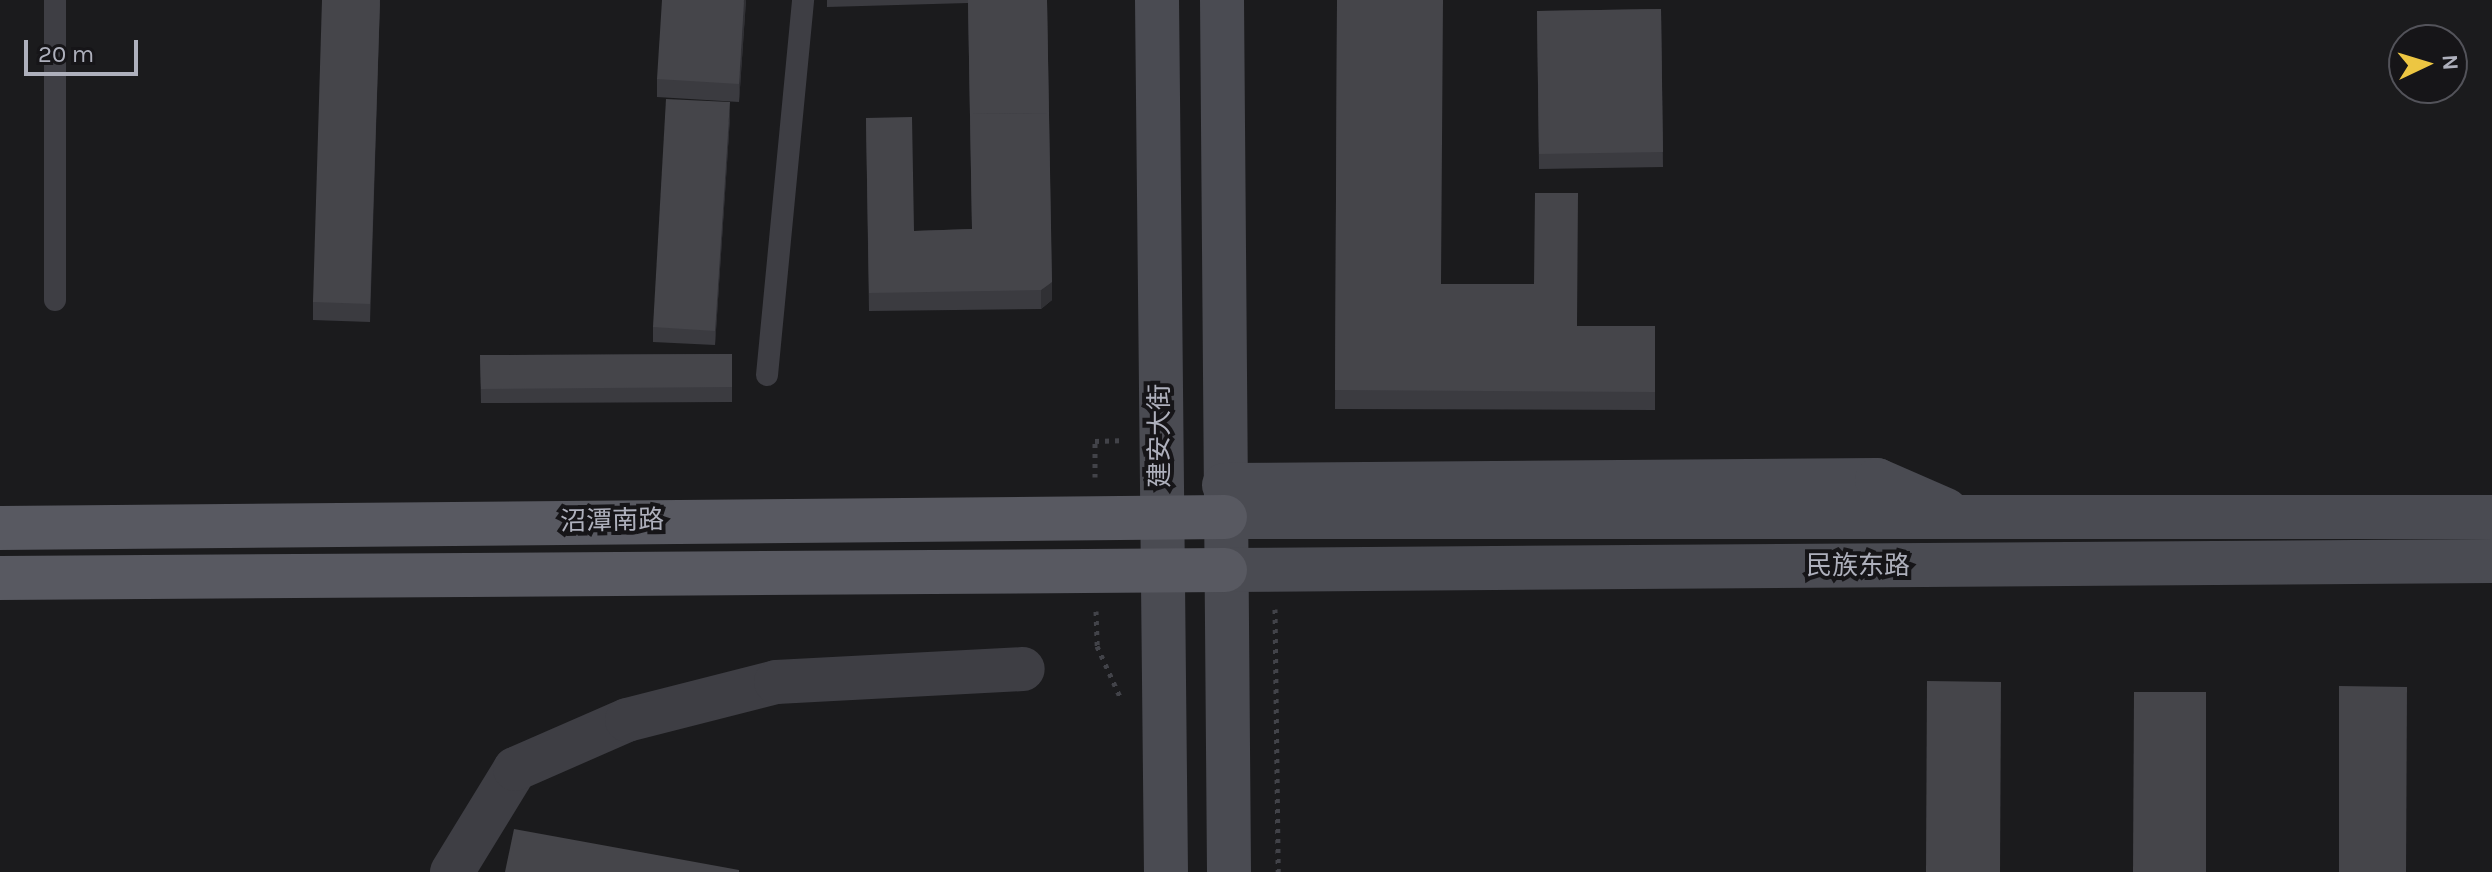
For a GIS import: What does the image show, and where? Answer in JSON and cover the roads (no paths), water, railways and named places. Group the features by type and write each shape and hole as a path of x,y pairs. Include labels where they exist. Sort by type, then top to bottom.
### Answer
{"main road":[{"name":"建安大街","path":"1157,0 1166,872"},
{"path":"1222,0 1229,872"},
{"name":"沼潭南路","path":"0,528 1161,514 1225,501"},
{"name":"民族东路","path":"1225,501 1963,517 2492,517"},
{"name":"民族东路","path":"1225,570 2492,561"},
{"name":"沼潭南路","path":"0,578 1225,570"}],"street":[{"path":"452,872 515,769 627,720 776,682 1023,669"}],"lane":[{"path":"55,0 55,300"},
{"path":"767,375 803,0"}]}
